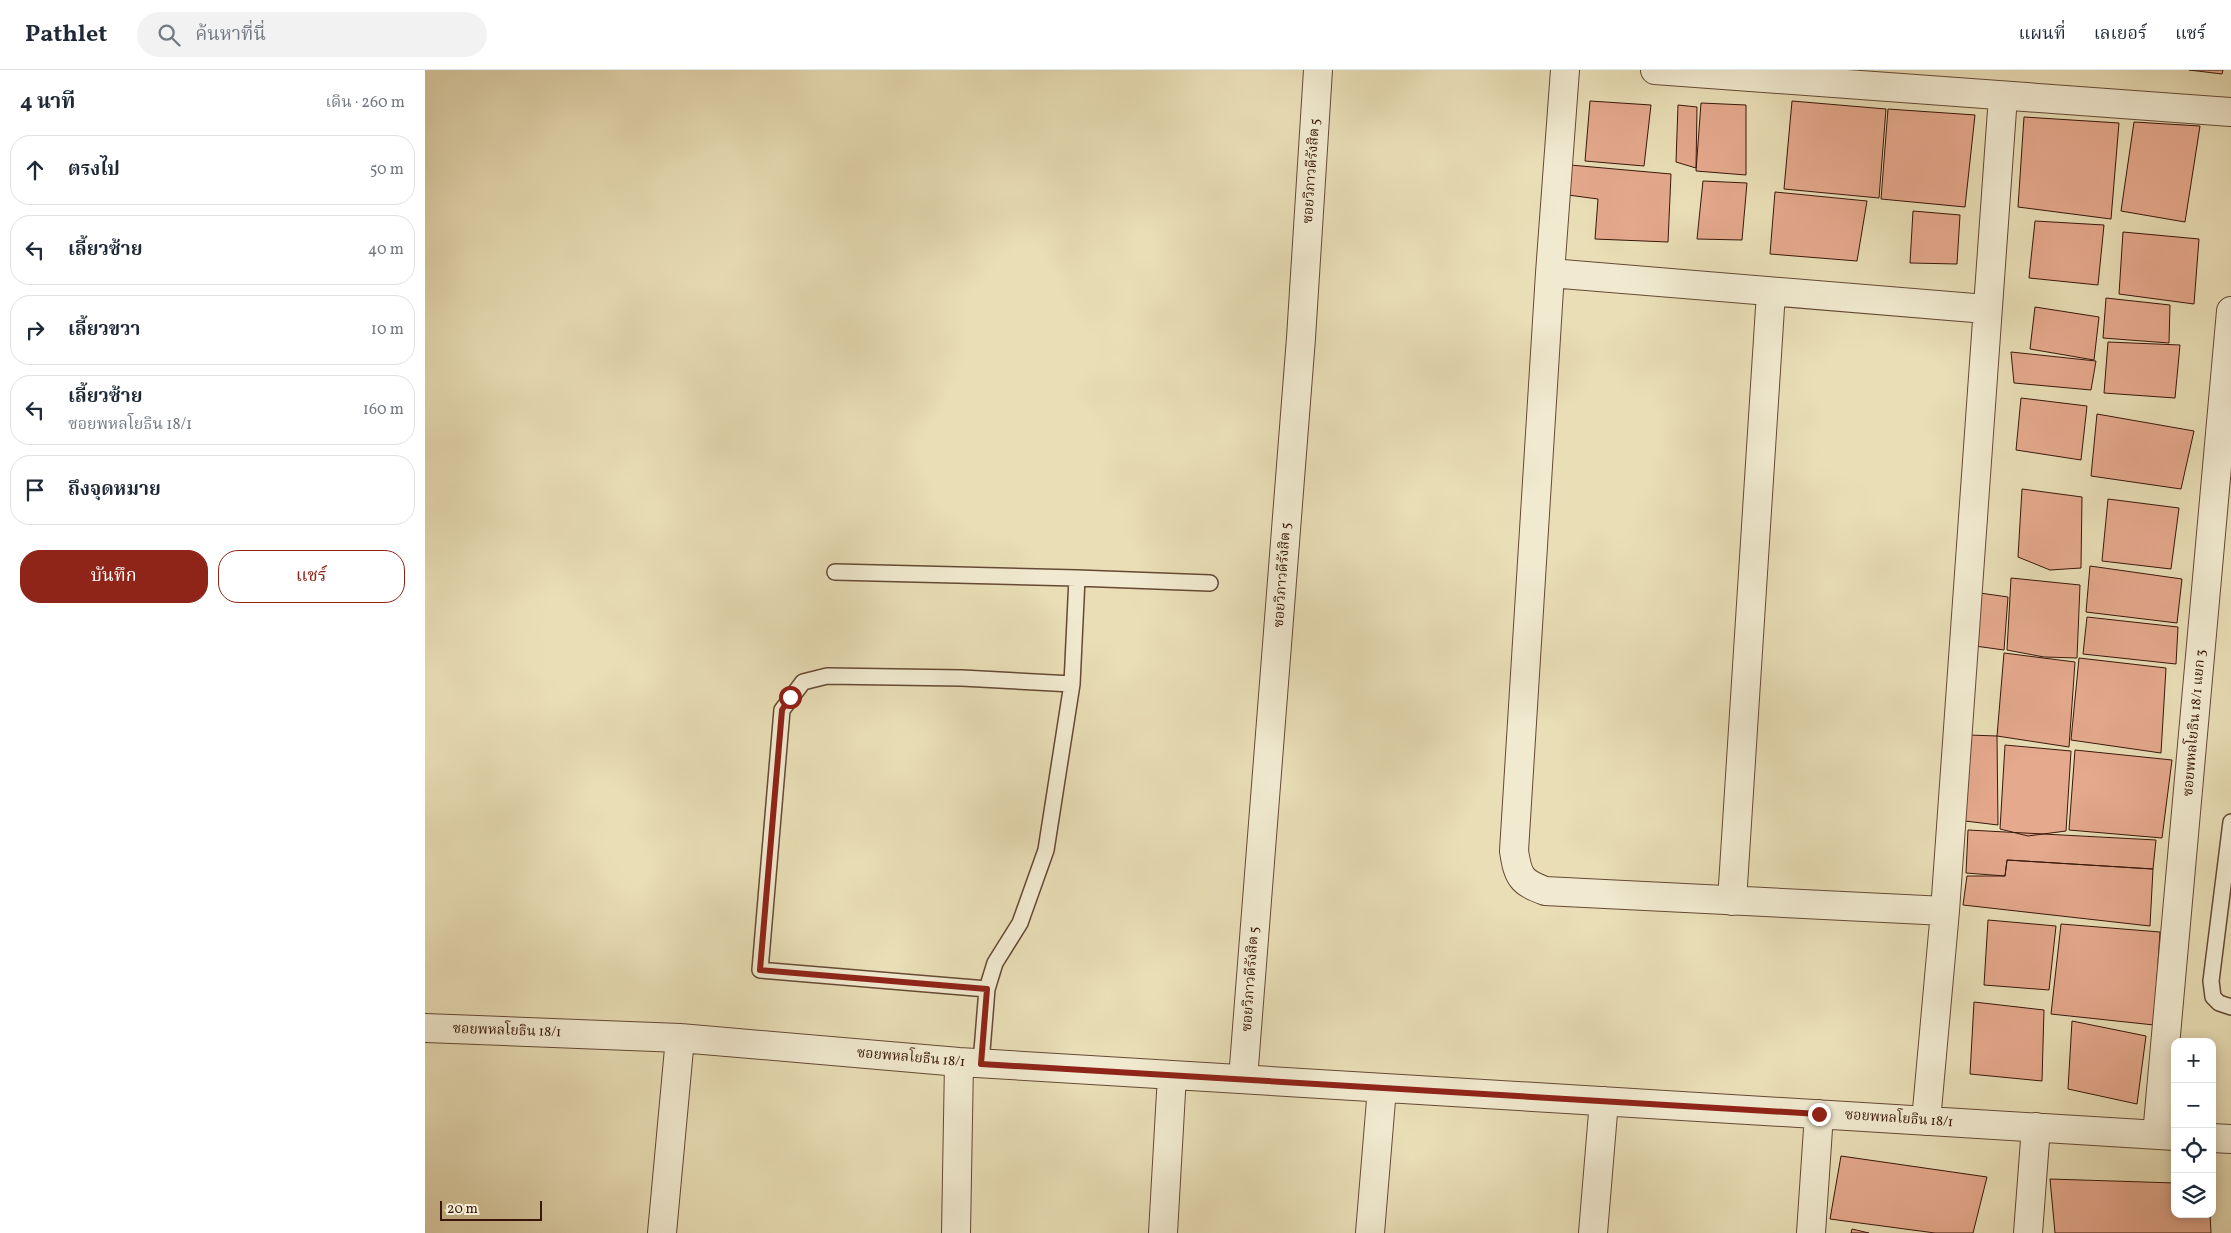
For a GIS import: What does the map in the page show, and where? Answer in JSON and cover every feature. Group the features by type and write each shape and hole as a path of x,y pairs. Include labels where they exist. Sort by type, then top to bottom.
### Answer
{"street":[{"name":"ซอยวิภาวดีรังสิต 5","path":"1243,1080 1301,338 1318,70"},
{"path":"1565,70 1550,273 1514,851 1517,872 1528,884 1545,891 1945,911"},
{"path":"1655,70 2231,112"},
{"path":"1926,1121 1945,911 1986,309 2003,96"},
{"path":"1550,273 1986,309"},
{"path":"1733,901 1771,292"},
{"name":"ซอยพหลโยธิน 18/1 แยก 3","path":"2166,1135 2231,312"},
{"name":"ซอยพหลโยธิน 18/1","path":"425,1028 680,1038 970,1063 2166,1135"},
{"path":"662,1233 680,1038"},
{"path":"956,1233 970,1063"},
{"path":"1163,1233 1172,1075"},
{"path":"1370,1233 1382,1088"},
{"path":"1593,1233 1604,1101"},
{"path":"1811,1233 1819,1114"},
{"path":"2028,1233 2036,1127"},
{"path":"2216,1138 2231,1139"}],"lane":[{"path":"835,572 1077,578 1210,584"},
{"path":"970,1063 995,963 1020,924 1046,850 1072,684 1077,578"},
{"path":"987,989 760,970 782,710 803,682 827,676 962,678 1072,684"},
{"path":"2231,822 2211,982 2213,997 2219,1003 2231,1007"}],"building":[{"path":"2189,70 2223,70 2222,74"},
{"path":"1590,101 1651,105 1644,166 1585,161"},
{"path":"1792,101 1886,109 1879,198 1784,189"},
{"path":"1701,103 1746,105 1746,175 1696,171"},
{"path":"1678,105 1697,107 1696,168 1676,162"},
{"path":"1888,109 1975,115 1965,207 1881,199"},
{"path":"2024,117 2119,123 2111,219 2018,207"},
{"path":"2134,122 2200,126 2185,222 2121,211"},
{"path":"1570,165 1671,174 1668,242 1595,239 1598,199 1568,195"},
{"path":"1703,181 1747,183 1742,240 1697,239"},
{"path":"1775,192 1867,201 1857,261 1770,254"},
{"path":"1913,211 1960,215 1957,264 1910,263"},
{"path":"2035,221 2104,225 2098,285 2029,278"},
{"path":"2123,232 2199,239 2194,304 2119,294"},
{"path":"2106,298 2170,305 2169,343 2103,338"},
{"path":"2035,307 2099,317 2094,360 2030,349"},
{"path":"2108,342 2180,345 2175,398 2104,393"},
{"path":"2011,352 2096,361 2091,390 2014,383"},
{"path":"2021,398 2087,406 2081,460 2016,450"},
{"path":"2097,414 2194,431 2181,489 2091,476"},
{"path":"2022,489 2082,497 2081,568 2050,570 2018,557"},
{"path":"2108,499 2179,508 2171,569 2102,561"},
{"path":"2090,566 2182,579 2177,623 2086,612"},
{"path":"2011,578 2080,585 2077,658 2044,657 2007,650"},
{"path":"1980,593 2008,597 2004,650 1975,646"},
{"path":"2087,617 2178,627 2176,664 2083,654"},
{"path":"2004,653 2075,662 2069,747 1997,736"},
{"path":"2079,658 2166,668 2161,753 2071,740"},
{"path":"1969,735 1997,736 1998,825 1965,821"},
{"path":"2005,745 2071,751 2066,831 2028,836 2000,829"},
{"path":"2075,750 2172,760 2162,838 2069,830"},
{"path":"1968,830 2156,840 2153,869 2007,860 2005,876 1966,873"},
{"path":"2007,860 2153,869 2150,926 1963,905 1967,876 2005,876"},
{"path":"1988,920 2056,926 2049,990 1984,985"},
{"path":"2061,924 2160,932 2154,1025 2051,1014"},
{"path":"1974,1002 2044,1010 2042,1081 1970,1074"},
{"path":"2072,1021 2146,1036 2137,1104 2068,1089"},
{"path":"1841,1156 1987,1177 1973,1233 1935,1233 1830,1219"},
{"path":"2050,1179 2171,1183 2171,1218 2210,1218 2211,1233 2055,1233"},
{"path":"1852,1229 1869,1233 1851,1233"}],"route":[{"path":"790,697 782,710 760,970 987,989 981,1064 1819,1114"}]}
